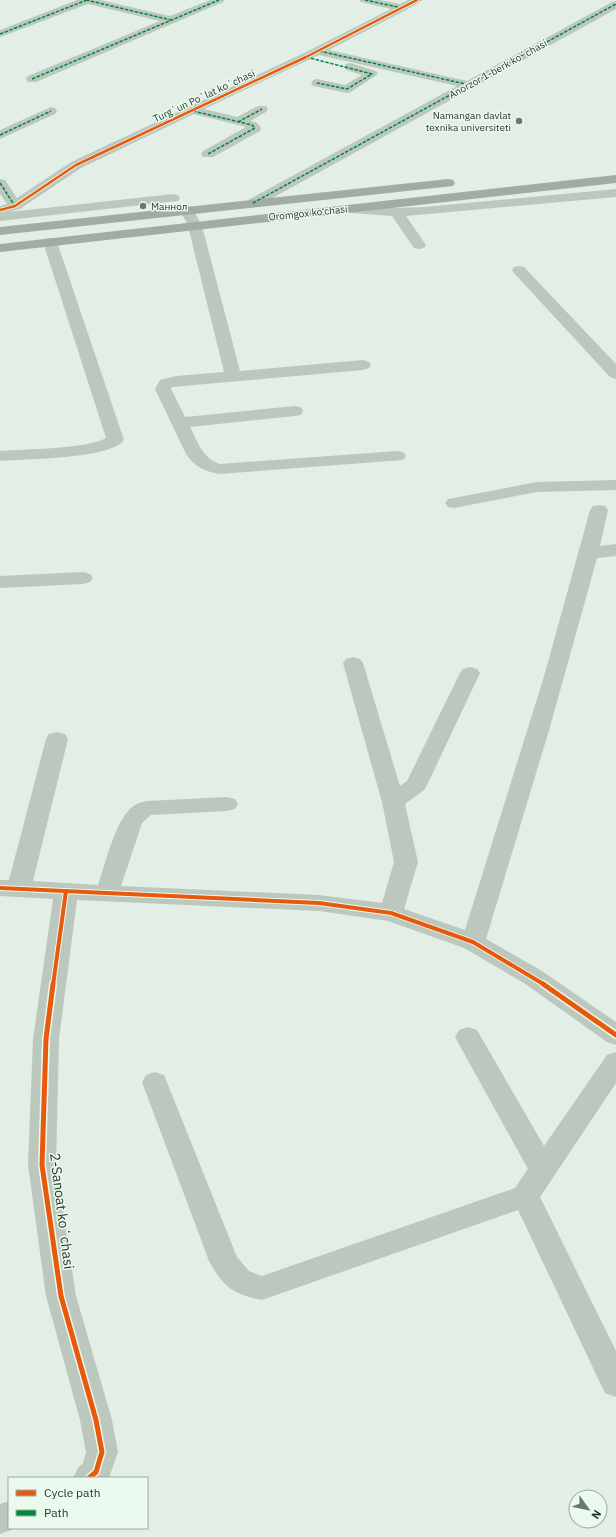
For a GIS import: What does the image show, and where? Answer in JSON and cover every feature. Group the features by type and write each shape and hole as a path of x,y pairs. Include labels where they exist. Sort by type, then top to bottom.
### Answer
{"main road":[{"name":"Oromgox ko‘chasi","path":"0,248 616,179"},
{"name":"Oromgox ko‘chasi","path":"0,231 463,181"}],"street":[{"path":"0,34 87,0 171,20"},
{"path":"32,79 219,0"},
{"path":"365,0 406,3"},
{"name":"Turgʻun Poʻlat koʻchasi","path":"0,210 15,206 76,165 306,57 406,3"},
{"name":"Anorzor 1-berk koʻchasi","path":"253,203 616,4"},
{"path":"317,51 470,85"},
{"path":"306,57 372,74 347,89 317,84"},
{"path":"238,122 262,109"},
{"path":"191,110 252,125 255,128 208,154"},
{"path":"0,135 51,111"},
{"path":"0,184 15,206"},
{"path":"353,208 396,212 424,211 616,193"},
{"path":"0,217 173,198"},
{"path":"100,206 109,219"},
{"path":"187,210 195,226 233,376"},
{"path":"396,212 419,244"},
{"path":"0,456 92,449 112,443 115,440 98,393 50,242"},
{"path":"519,270 616,374"},
{"path":"363,365 176,381 166,384 163,389 195,454 206,466 219,469 397,456"},
{"path":"180,423 296,411"},
{"path":"454,503 537,488 616,485"},
{"path":"473,942 538,729 589,552 599,510"},
{"path":"589,552 616,550"},
{"path":"0,582 83,578"},
{"path":"353,663 393,802 406,862 391,913"},
{"path":"393,802 416,785 470,673"},
{"path":"57,739 9,889 319,902 391,913 473,942 533,977 616,1035"},
{"path":"106,893 131,823 141,811 147,808 227,804"},
{"name":"2-Sanoat koʻchasi","path":"66,891 46,1039 42,1165 62,1296 96,1420 102,1452 96,1472 90,1477"},
{"path":"468,1037 543,1170"},
{"path":"156,1082 224,1261 233,1276 247,1286 262,1288 525,1196 616,1062"},
{"path":"525,1196 616,1383"}],"marked path":[{"path":"86,0 171,20"},
{"path":"0,34 87,0"},
{"path":"32,79 219,0"},
{"path":"365,0 402,8"},
{"path":"253,203 616,4"},
{"path":"319,51 470,85"},
{"path":"306,57 372,74 347,89 317,83"},
{"path":"238,122 262,109"},
{"path":"0,135 51,111"},
{"path":"193,111 252,125 255,128 208,154"},
{"path":"0,183 15,206"}],"cycle path":[{"path":"0,210 15,206 76,165 306,57 417,0"},
{"path":"0,888 319,903 391,913 473,942 533,977 616,1035"},
{"path":"66,891 46,1039 42,1165 61,1296 96,1420 102,1452 96,1472 90,1477"}],"place":[{"name":"Namangan davlat texnika universiteti","path":"519,121"},
{"name":"Маннол","path":"143,206"}]}
